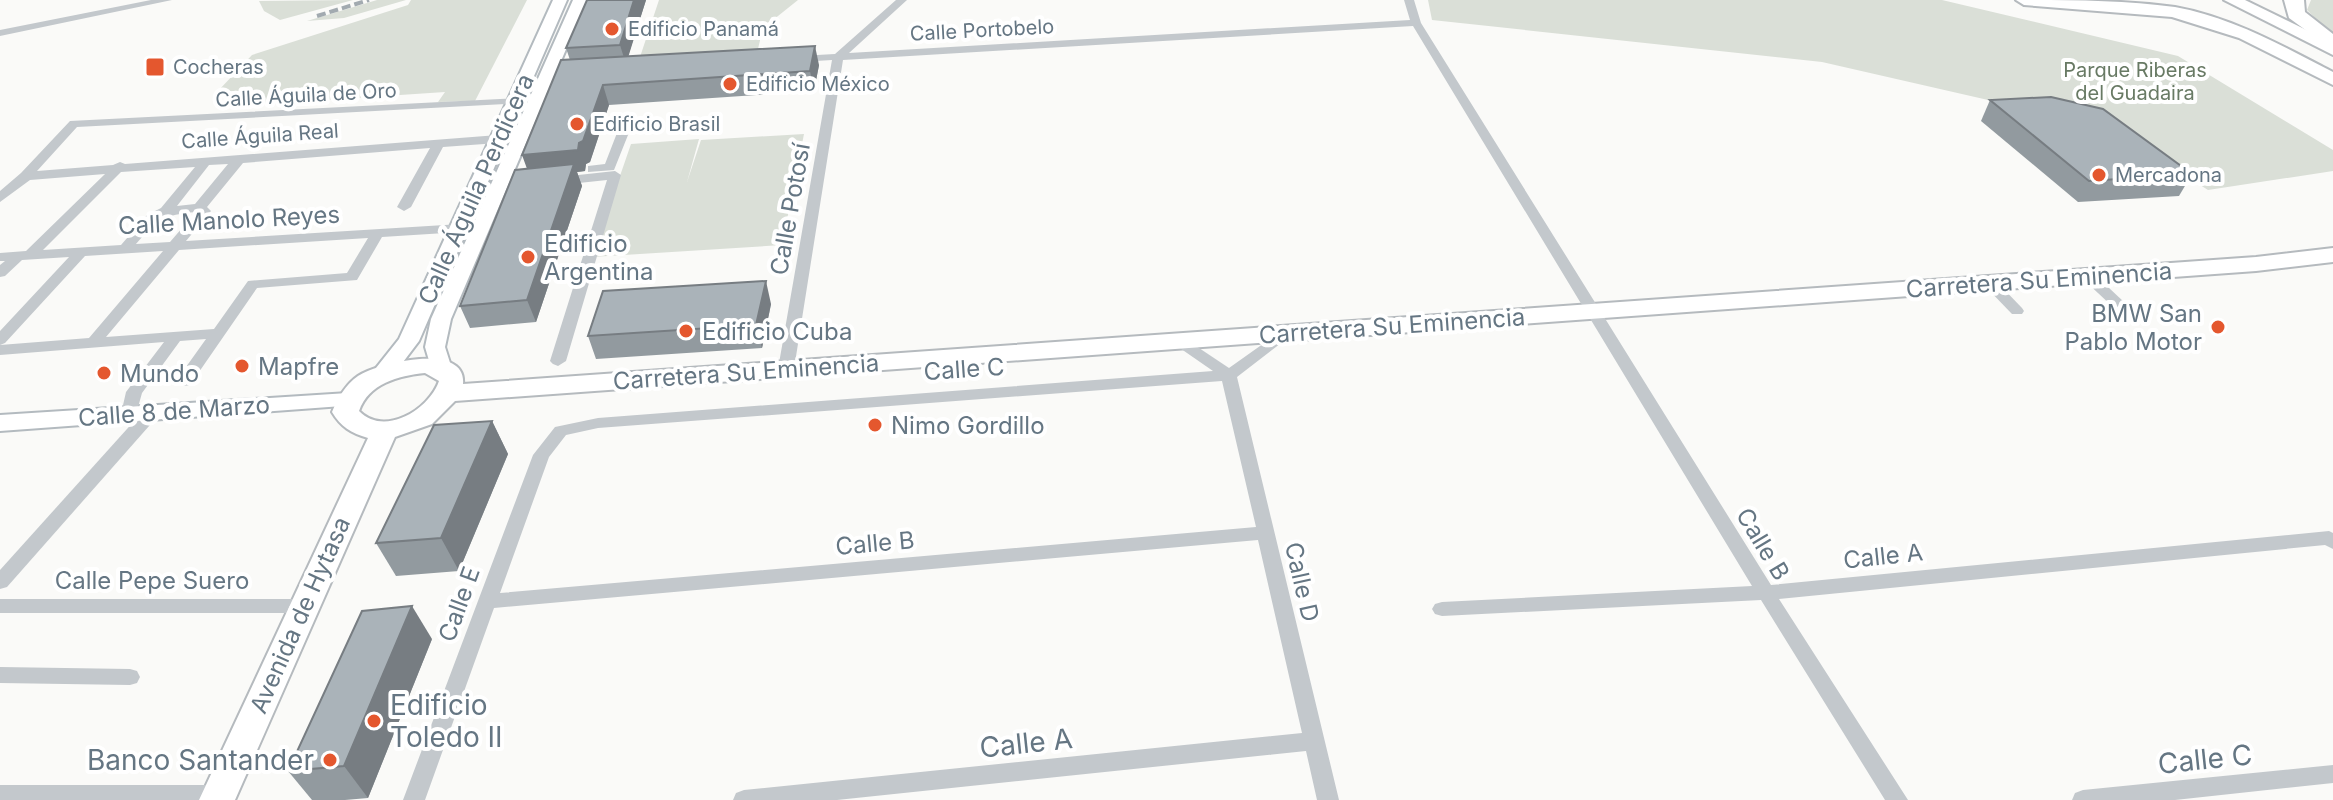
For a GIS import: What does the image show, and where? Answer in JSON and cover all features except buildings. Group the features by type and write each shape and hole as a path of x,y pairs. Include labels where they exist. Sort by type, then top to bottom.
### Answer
{"highway":[{"path":"2294,0 2296,14 2333,47"}],"main road":[{"path":"2024,0 2174,12 2236,31 2285,53"},
{"path":"2182,0 2333,79"},
{"path":"2198,0 2333,65"},
{"path":"2232,0 2333,47"},
{"name":"Carretera Su Eminencia","path":"383,373 415,366 446,381 786,369 2088,276 2333,255"},
{"path":"383,373 361,385 348,400 345,412 350,423 365,429 385,430 413,423 437,409 446,381"},
{"name":"Avenida de Hytasa","path":"218,798 385,430"}],"street":[{"path":"0,33 167,0"},
{"name":"Calle Águila Perdicera","path":"383,373 409,341 560,0"},
{"name":"Calle Águila Perdicera","path":"446,381 435,347 441,319 539,100 554,75 580,0"},
{"path":"838,57 902,0"},
{"name":"Calle B","path":"1409,0 1416,23 1591,312 1764,593 1897,800"},
{"name":"Calle Portobelo","path":"791,60 1416,23"},
{"name":"Calle Potosí","path":"786,369 838,57"},
{"name":"Calle Águila de Oro","path":"26,176 74,124 539,100"},
{"path":"558,361 615,175 543,178 610,167 628,120"},
{"name":"Calle Águila Real","path":"26,176 120,166 498,139"},
{"path":"404,207 439,143"},
{"path":"199,208 239,159"},
{"path":"166,211 207,160"},
{"path":"0,273 24,255 120,166"},
{"path":"0,198 26,176"},
{"path":"93,343 204,211 199,208 166,211 152,218 125,249"},
{"name":"Calle Manolo Reyes","path":"0,257 461,228"},
{"path":"184,381 253,284 352,277 378,233"},
{"path":"0,340 82,251"},
{"path":"2088,276 2119,305"},
{"path":"1990,283 2017,311"},
{"path":"0,350 218,333"},
{"path":"1179,341 1229,375 1284,334"},
{"path":"0,582 140,414 134,392 176,336"},
{"name":"Calle C","path":"561,431 598,423 1229,375"},
{"name":"Calle D","path":"1229,375 1328,800"},
{"name":"Calle 8 de Marzo","path":"0,423 348,400"},
{"name":"Calle E","path":"414,800 541,455 561,431"},
{"name":"Calle B","path":"488,601 1266,533"},
{"name":"Calle A","path":"1442,609 1764,593 2331,540"},
{"name":"Calle Pepe Suero","path":"0,606 304,606"},
{"path":"0,675 130,677"},
{"name":"Calle A","path":"744,800 1315,741"},
{"name":"Calle C","path":"2083,800 2333,774"},
{"path":"0,795 218,798"}],"green space":[{"path":"353,0 280,20 264,11 259,1"},
{"path":"377,0 406,0 344,18 307,21"},
{"path":"411,0 527,0 475,101 438,102 445,92 236,106 247,91 218,91 252,55 408,5"},
{"path":"659,0 798,0 763,28 757,53 639,60"},
{"name":"Parque Riberas del Guadaira","path":"1428,0 1942,0 2178,56 2333,150 2333,171 2208,190 2111,128 1822,62 1432,20"},
{"path":"2311,0 2333,0 2333,36 2307,10"},
{"path":"804,134 782,245 592,257 631,144 699,139 687,182 701,140"}],"railway":[{"path":"317,16 369,0"}],"place":[{"name":"Edificio Panamá","path":"612,29"},
{"name":"Cocheras","path":"155,67"},
{"name":"Edificio México","path":"730,84"},
{"name":"Edificio Brasil","path":"577,124"},
{"name":"Mercadona","path":"2099,175"},
{"name":"Edificio Argentina","path":"528,257"},
{"name":"BMW San Pablo Motor","path":"2218,327"},
{"name":"Edificio Cuba","path":"686,331"},
{"name":"Mapfre","path":"242,366"},
{"name":"Mundo","path":"104,373"},
{"name":"Nimo Gordillo","path":"875,425"},
{"name":"Edificio Toledo II","path":"374,721"},
{"name":"Banco Santander","path":"330,760"}]}
